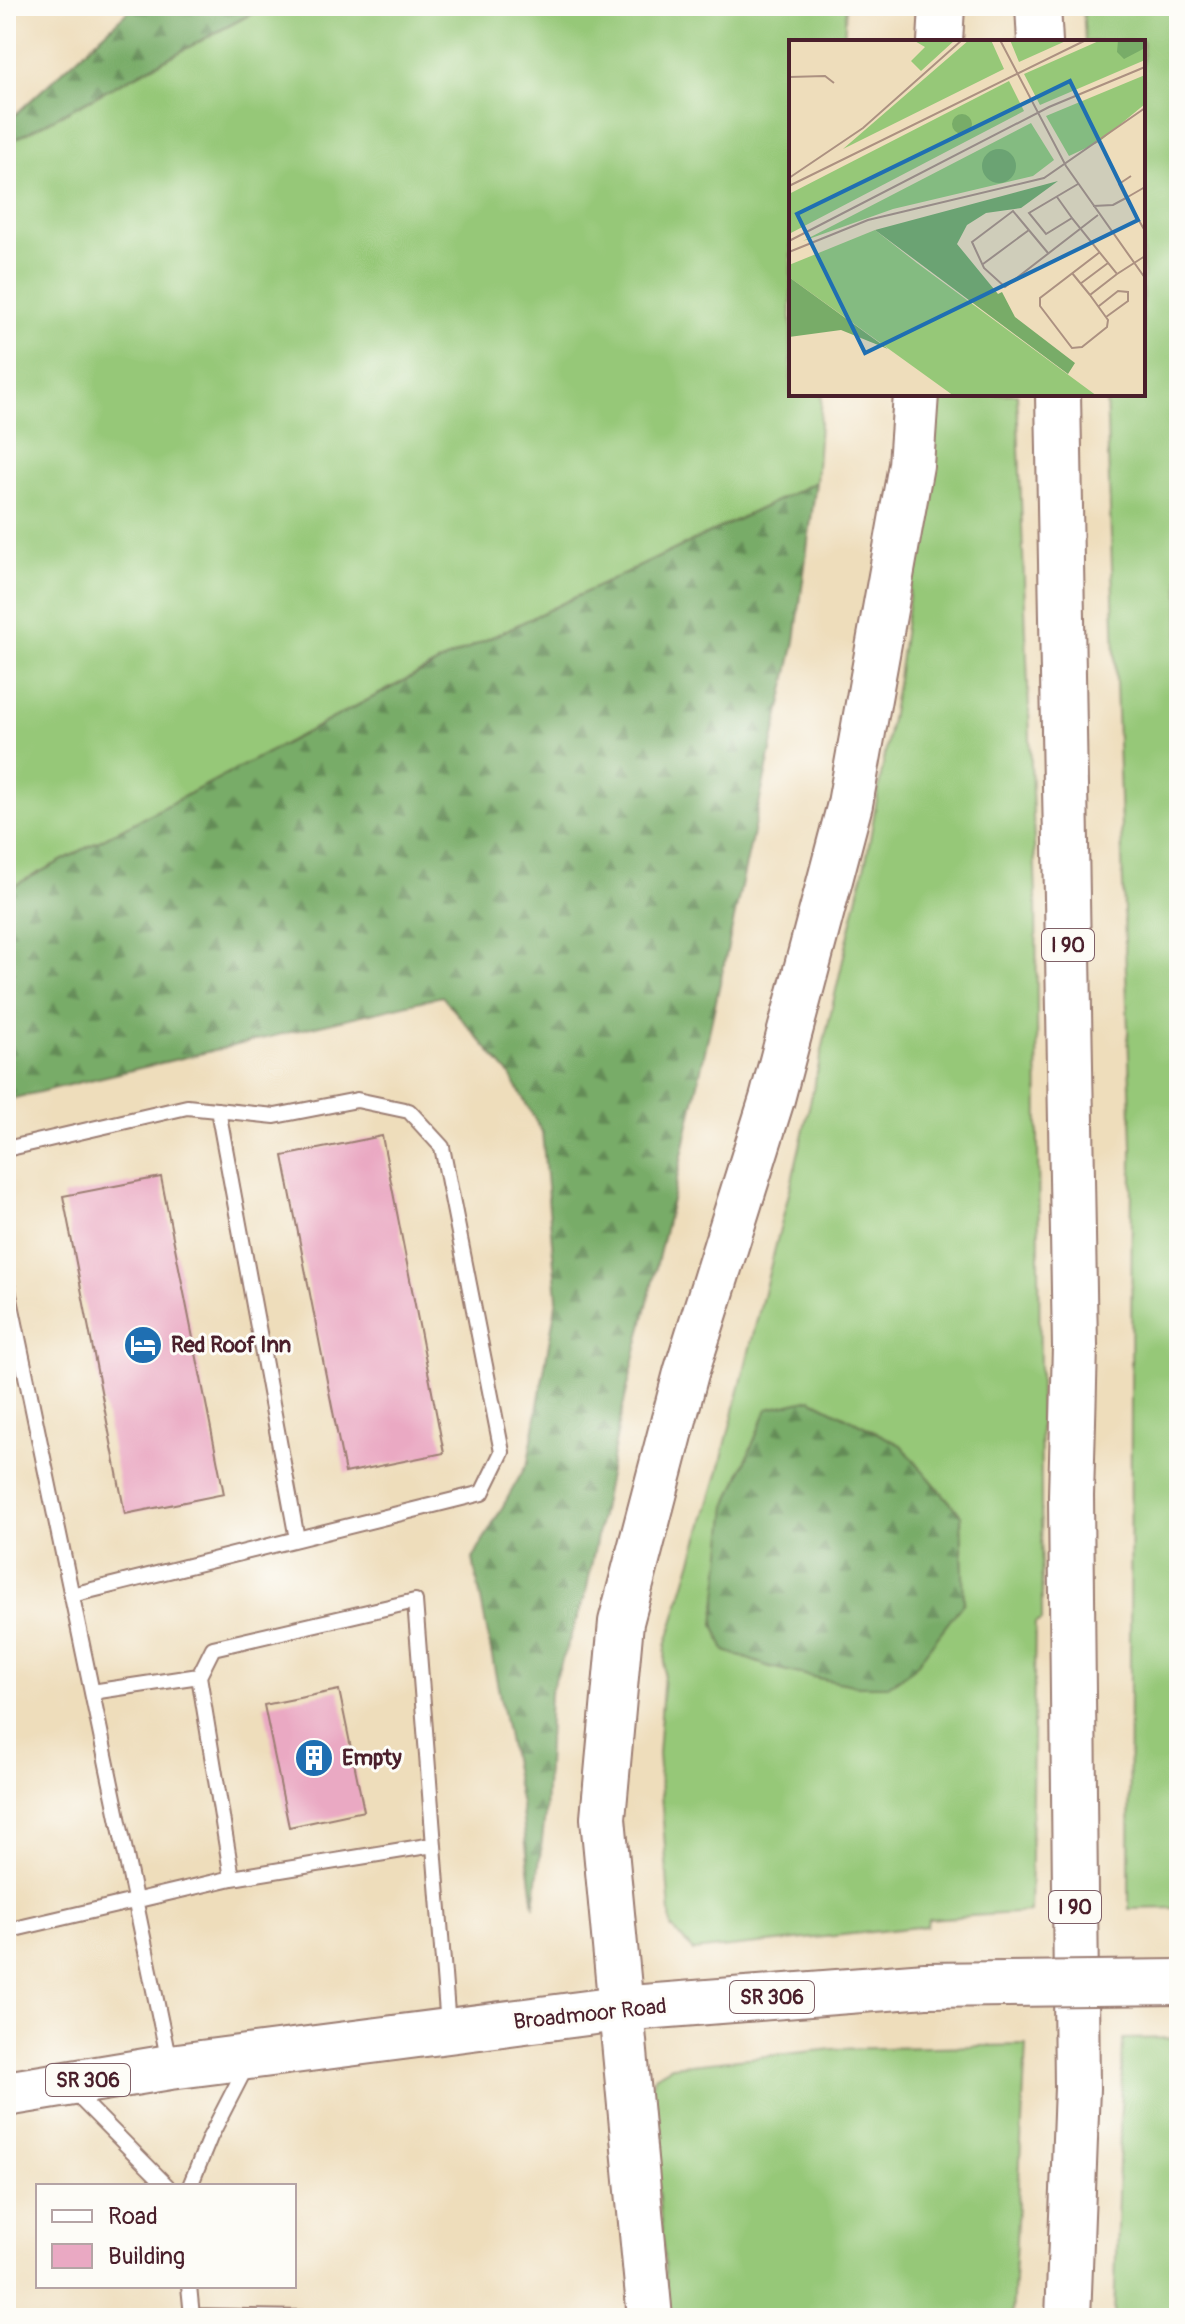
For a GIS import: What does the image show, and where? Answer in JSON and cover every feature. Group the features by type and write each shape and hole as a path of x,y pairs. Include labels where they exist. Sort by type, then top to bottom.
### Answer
{"main road":[{"path":"940,40 942,6"},
{"path":"1038,6 1040,40"},
{"path":"650,2318 618,2009 603,1818 621,1622 686,1373 772,1099 850,804 911,465 916,396"},
{"name":"I 90","path":"1058,396 1075,1346 1071,1496 1077,2088 1068,2318"},
{"name":"Broadmoor Road","path":"6,2094 170,2067 618,2009 926,1985 1179,1982"}],"lane":[{"path":"6,1149 187,1107 275,1116 357,1100 409,1111 442,1147 502,1452 482,1493 72,1595"},
{"path":"218,1110 297,1539"},
{"path":"6,1280 170,2067"},
{"path":"232,1878 199,1676 213,1648 415,1601 449,2030"},
{"path":"92,1692 199,1676"},
{"path":"6,1931 232,1878 433,1845"},
{"path":"191,2184 210,2137 252,2056"},
{"path":"66,2084 165,2184"},
{"path":"189,2288 192,2317"},
{"path":"135,2318 309,2318"}],"green space":[{"path":"134,6 266,6 6,144 6,123"},
{"path":"266,6 846,6 844,40 789,40 789,396 822,396 816,482 444,660 6,890 6,144"},
{"path":"1083,6 1179,6 1179,1908 1129,1909 1132,1146 1106,396 1145,396 1145,40 1085,40"},
{"path":"936,396 1017,396 1036,896 1042,1620 1035,1623 1030,1912 928,1919 927,1926 693,1951 671,1927 658,1754 666,1646 718,1474 791,1185 867,856 898,679"},
{"path":"816,482 795,641 676,1183 618,1428 586,1593 550,1694 545,1815 534,1907 521,1805 473,1559 528,1462 557,1298 542,1132 510,1075 442,996 6,1100 6,890 444,660"},
{"path":"811,1399 901,1445 961,1515 964,1602 912,1670 888,1686 858,1686 817,1678 770,1667 725,1651 714,1624 727,1506 767,1409"},
{"path":"1179,2038 1179,2318 1114,2318 1123,2039"},
{"path":"1026,2045 1012,2318 669,2318 650,2094 655,2076 672,2066 833,2049"}],"building":[{"path":"382,1136 444,1453 345,1473 283,1156"},
{"name":"Red Roof Inn","path":"161,1177 224,1494 125,1514 63,1196"},
{"name":"Empty","path":"339,1690 364,1811 289,1827 264,1705"}],"place":[{"name":"Red Roof Inn","path":"143,1345"},
{"name":"Empty","path":"314,1758"}]}
